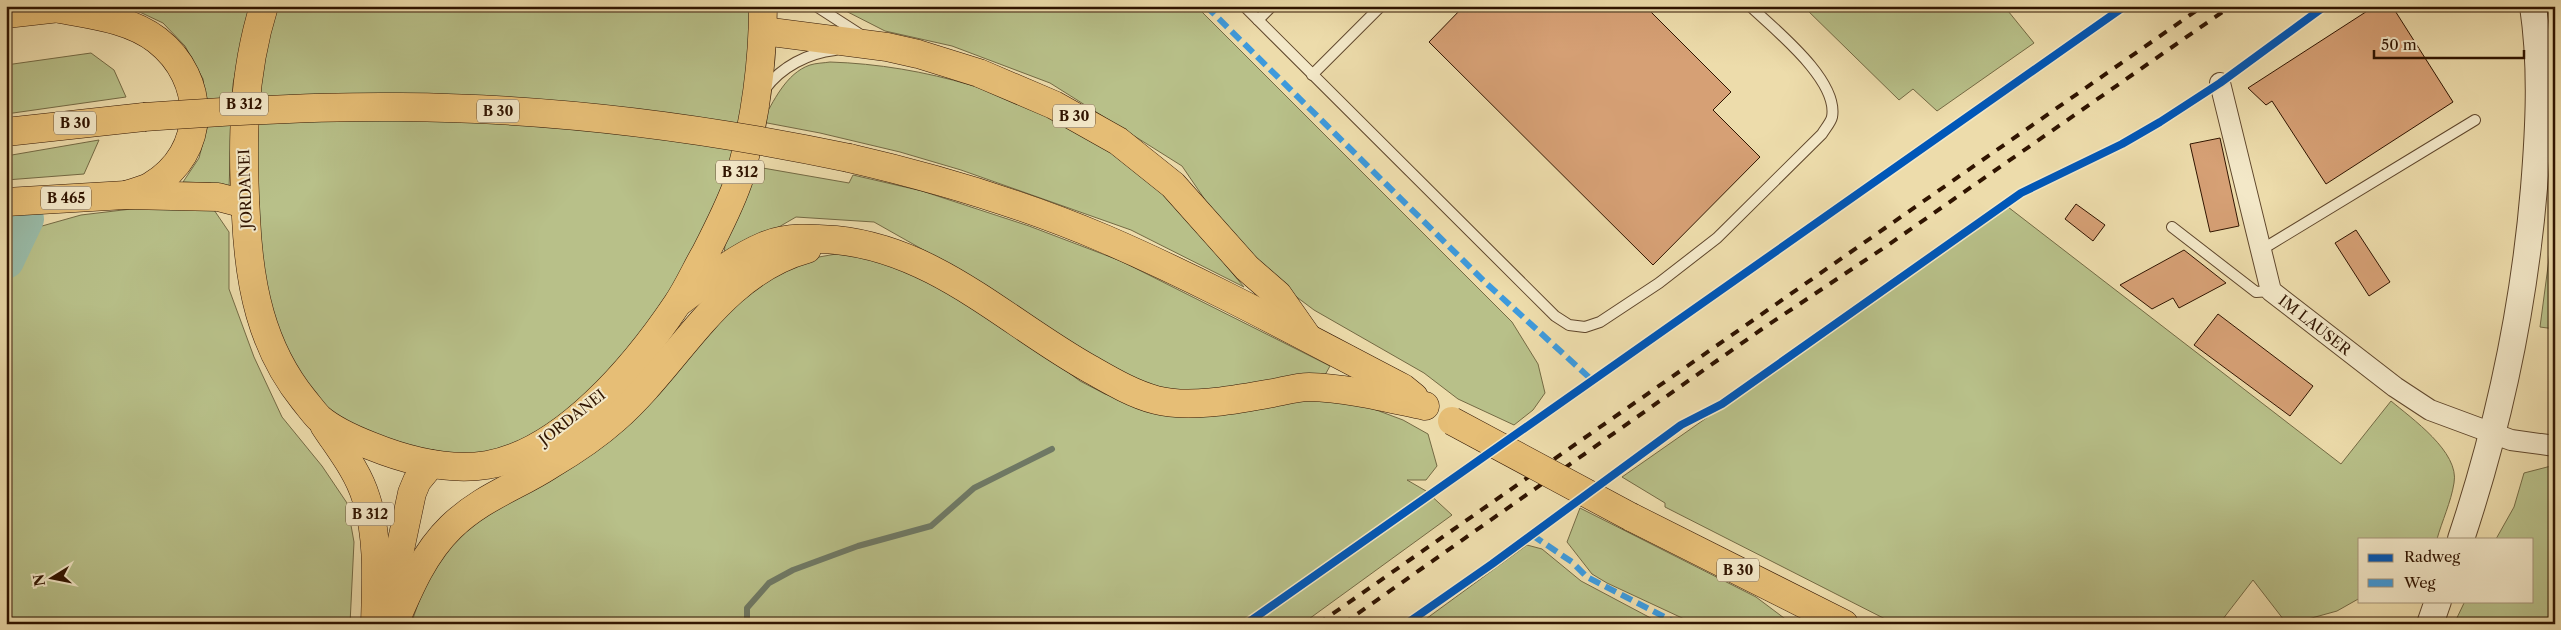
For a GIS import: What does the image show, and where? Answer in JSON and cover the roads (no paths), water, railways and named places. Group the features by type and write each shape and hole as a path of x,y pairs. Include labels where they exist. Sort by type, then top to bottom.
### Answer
{"main road":[{"name":"JORDANEI","path":"264,6 255,34 246,84 243,134 248,264 256,302 271,349 294,388 319,418 344,435 402,457 452,467 488,465 539,445 556,434 594,404 634,362 679,302 720,225 739,179 758,97 763,19"},
{"path":"6,14 69,7 132,27 155,39 174,55 188,77 195,102 194,127 185,151 170,171 150,187 126,195"},
{"name":"B 30","path":"763,19 918,54 980,73 1054,105 1118,141 1173,185 1247,268 1278,295 1308,338"},
{"name":"B 30","path":"6,132 144,117 291,107 400,107 576,117 709,133 849,158 982,194 1104,239 1172,270 1403,388 1425,406 1632,517 1844,624"},
{"name":"B 465","path":"6,202 126,195 218,197 245,204"},
{"name":"B 30","path":"679,302 730,264 764,246 809,238 839,240 871,245 927,266 999,308 1064,354 1118,385 1157,400 1203,403 1307,387 1355,391 1425,406"},
{"name":"B 30","path":"394,624 422,565 451,527 493,494 550,466 614,420 648,387 713,308 740,285 772,264 803,250 839,240"},
{"name":"B 312","path":"319,418 354,470 366,498 373,533 375,624"},
{"name":"B 312","path":"384,624 412,493 417,481 431,464"}],"street":[{"path":"2461,538 2492,434 2518,324 2529,249 2537,153 2539,85 2533,6"},
{"name":"IM LAUSER","path":"2220,83 2271,291 2394,387 2430,410 2492,434 2518,441 2555,446"},
{"path":"2430,624 2438,602"}],"lane":[{"path":"816,6 854,31 886,47"},
{"path":"1244,6 1555,316 1569,325 1585,327 1600,322 1659,283 1717,238 1822,134 1832,117 1829,94 1820,78 1750,6"},
{"path":"1258,20 1272,6"},
{"path":"1312,75 1381,6"},
{"path":"758,97 775,76 798,60 832,50 886,47"},
{"path":"2261,250 2475,120"},
{"path":"2172,227 2256,292 2271,291"}],"waterway":[{"path":"6,261 26,219"},
{"path":"747,624 747,608 769,583 793,570 858,546 931,526 974,488 1052,449"}],"railway":[{"path":"1318,624 2203,6"},
{"path":"1343,624 1762,329 1888,245 2231,6"}]}
